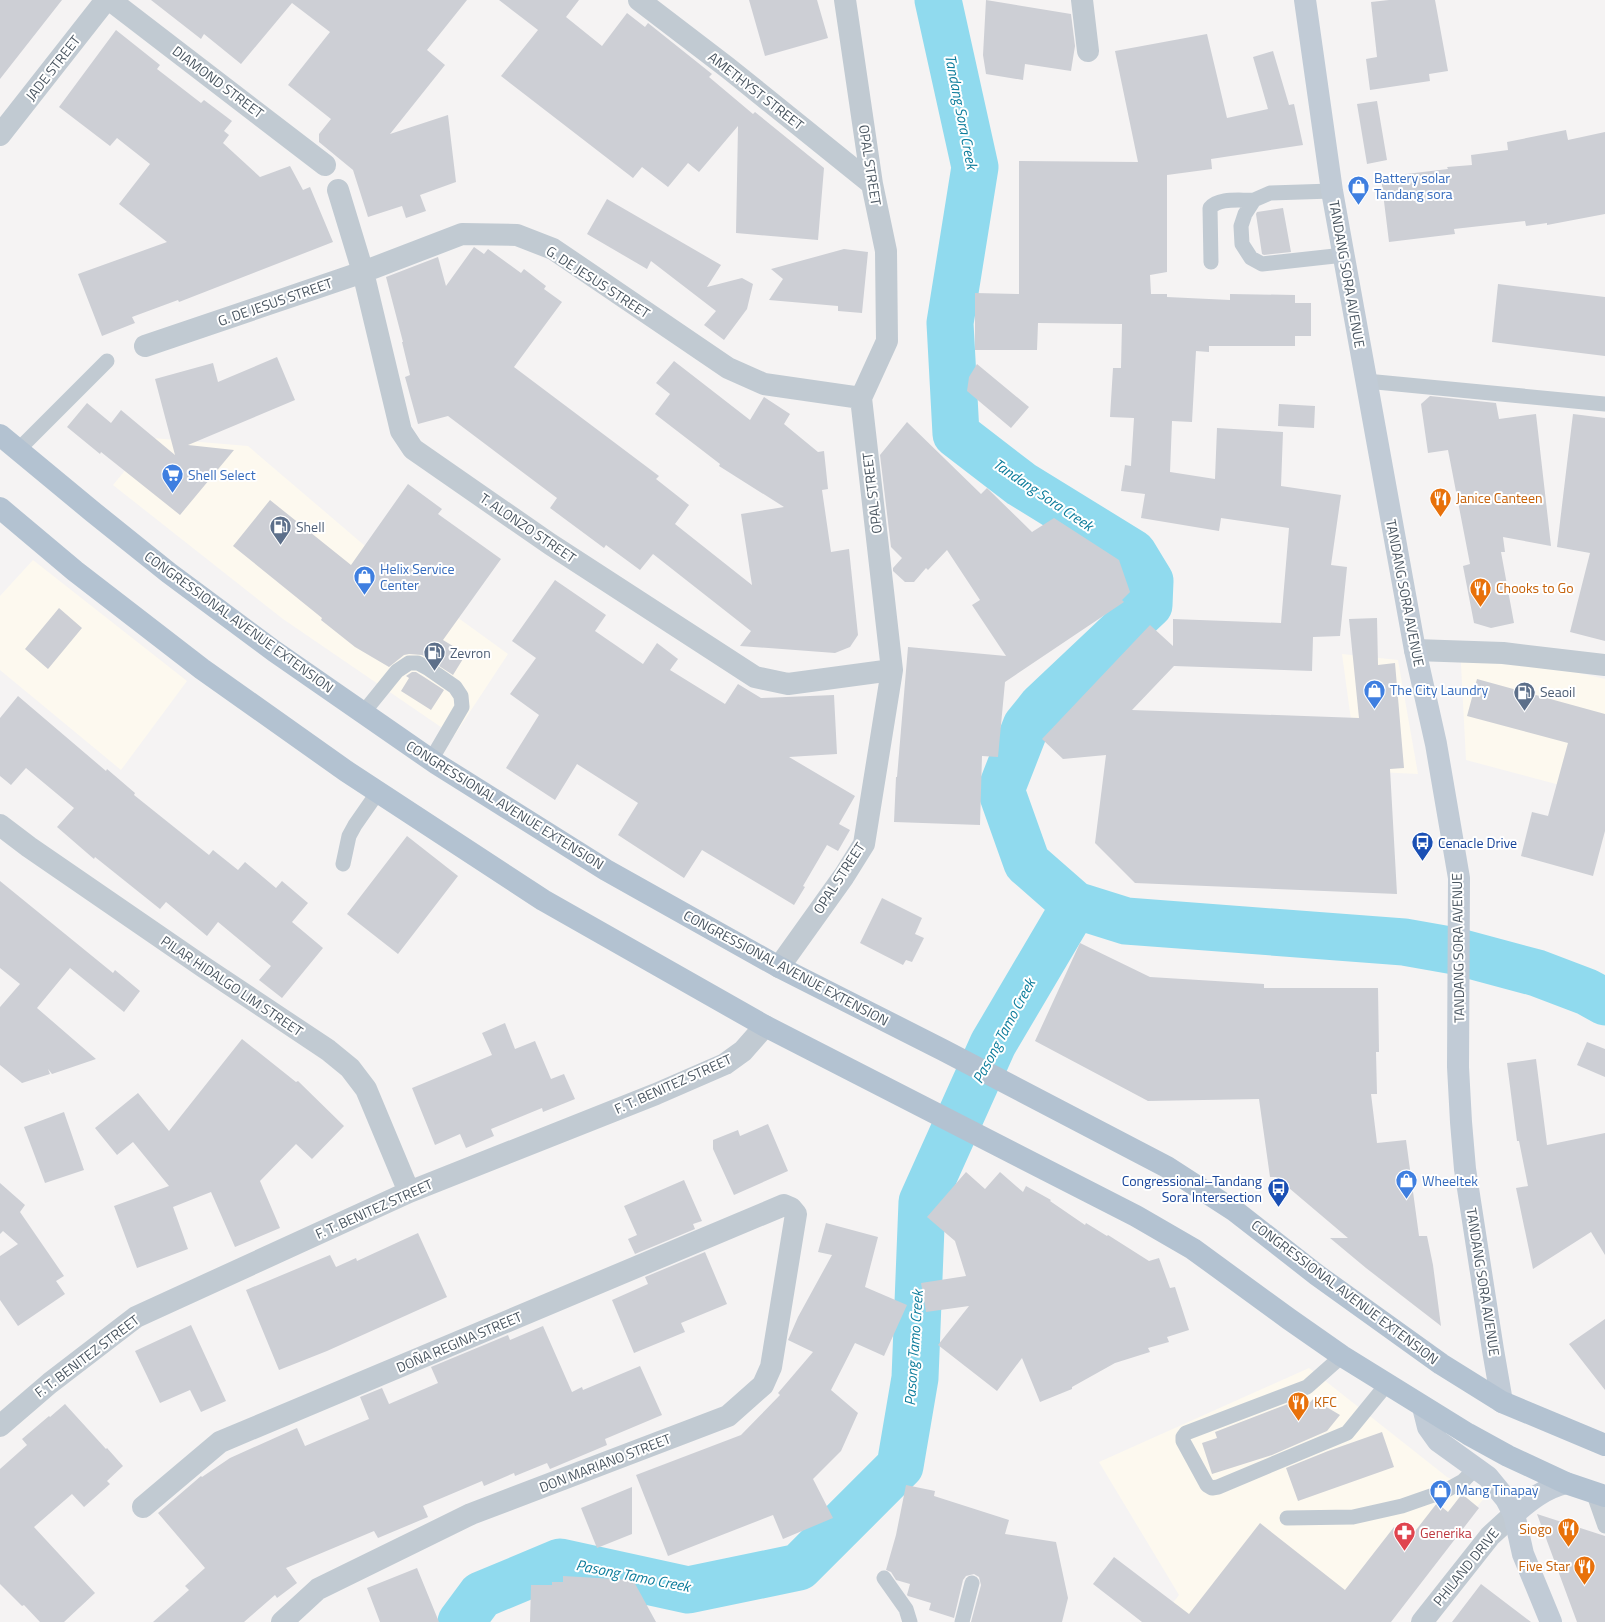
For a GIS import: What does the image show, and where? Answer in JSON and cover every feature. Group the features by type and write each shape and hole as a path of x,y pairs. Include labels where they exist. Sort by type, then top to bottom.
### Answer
{"main road":[{"name":"TANDANG SORA AVENUE","path":"1305,0 1332,191 1415,650 1436,744 1459,878 1458,1067 1465,1169 1502,1402"},
{"name":"CONGRESSIONAL AVENUE EXTENSION","path":"0,435 169,573 274,651 431,760 606,870 780,967 1167,1167 1235,1211 1317,1275 1441,1364 1502,1402 1605,1445"},
{"path":"0,508 75,571 202,669 378,792 543,900 766,1026 1136,1216 1193,1249 1288,1319 1342,1356 1423,1407 1508,1456 1566,1482 1599,1494"},
{"path":"1423,1407 1426,1422 1431,1432 1438,1440 1488,1477 1506,1499 1514,1514 1523,1554 1551,1622"},
{"path":"1514,1514 1542,1491 1566,1482"}],"street":[{"name":"JADE STREET","path":"0,136 106,0"},
{"name":"DIAMOND STREET","path":"110,0 325,165"},
{"name":"AMETHYST STREET","path":"639,0 728,68 872,184"},
{"name":"OPAL STREET","path":"780,967 844,876 864,844 892,670 861,398 887,341 886,251 872,184 845,0"},
{"path":"1082,0 1088,51"},
{"name":"T. ALONZO STREET","path":"338,190 363,272 401,431 413,448 550,544 755,677 788,684 892,670"},
{"name":"G. DE JESUS STREET","path":"145,346 363,272 462,234 518,235 553,249 728,368 764,384 861,398"},
{"path":"1415,650 1503,653 1605,665"},
{"name":"PILAR HIDALGO LIM STREET","path":"0,825 55,865 328,1050 350,1068 366,1089 409,1192"},
{"name":"F. T. BENITEZ STREET","path":"0,1426 50,1383 136,1316 409,1192 656,1094 725,1064 743,1050 766,1026"},
{"name":"DOÑA REGINA STREET","path":"143,1507 220,1442 784,1205 791,1208"},
{"name":"DON MARIANO STREET","path":"282,1622 318,1589 471,1514 728,1416 763,1385 771,1367 796,1214 791,1208"},
{"name":"PHILAND DRIVE","path":"1422,1622 1490,1536 1514,1514"}],"lane":[{"path":"1211,262 1210,208 1214,203 1220,201 1254,200 1270,193 1332,191"},
{"path":"1254,200 1245,214 1241,226 1242,244 1251,258 1262,264 1344,255"},
{"path":"18,450 107,361"},
{"path":"1366,381 1605,404"},
{"path":"363,713 397,671 409,663 418,663 429,669 455,687 461,696 462,707 431,760"},
{"path":"343,864 352,830 378,792"},
{"path":"1342,1356 1307,1387 1186,1433 1183,1437 1183,1441 1206,1485 1212,1488 1218,1487 1347,1433 1387,1384"},
{"path":"1287,1518 1353,1517 1402,1506 1444,1491 1463,1481 1476,1468"},
{"path":"1599,1494 1605,1526"},
{"path":"884,1578 906,1609 910,1622"},
{"path":"962,1622 972,1583"}],"shaded area":[{"path":"152,438 248,446 399,575 508,654 454,736 283,619 113,485"},
{"path":"33,560 187,681 121,770 0,670 0,596"},
{"path":"1460,645 1605,679 1605,797 1466,760"},
{"path":"1342,654 1398,660 1418,774 1358,771"},
{"path":"1309,1368 1447,1477 1486,1496 1381,1622 1158,1622 1179,1595 1099,1462"}],"building":[{"path":"0,0 62,0 0,79"},
{"path":"151,0 467,0 427,50 445,65 390,134 448,115 456,182 420,195 426,211 406,218 402,206 368,217 353,170 319,142 319,134 331,119 288,85 330,32 292,3 241,64 204,34 201,39"},
{"path":"499,0 579,0 566,17 602,46 627,13 645,27 648,23 712,74 709,77 753,114 755,112 824,168 818,240 736,233 738,126 699,172 688,163 668,187 642,167 633,178 501,76 538,30"},
{"path":"749,0 817,0 828,38 765,56"},
{"path":"986,0 1071,14 1075,46 1071,71 1025,64 1023,80 986,74 983,55"},
{"path":"1389,0 1435,0 1448,71 1429,74 1430,81 1370,90 1366,59 1377,57 1371,2"},
{"path":"116,30 160,65 157,69 201,103 204,100 232,121 224,131 229,135 223,143 260,177 290,166 303,190 310,187 333,242 179,302 178,300 132,317 135,323 102,336 78,274 167,242 119,204 150,164 117,138 110,146 59,107"},
{"path":"1207,34 1227,118 1268,109 1253,57 1273,51 1289,105 1294,104 1303,145 1211,159 1212,169 1167,175 1167,272 1150,275 1151,294 1167,294 1167,297 1230,300 1230,294 1295,295 1295,303 1311,303 1311,336 1295,336 1295,346 1209,346 1209,352 1196,351 1192,422 1172,421 1170,472 1215,479 1217,428 1283,432 1281,486 1341,495 1331,565 1347,567 1340,636 1313,637 1312,671 1174,666 1132,710 1359,718 1349,619 1377,618 1378,665 1395,663 1404,768 1390,769 1397,894 1135,883 1095,843 1106,755 1063,759 1042,739 1150,625 1173,646 1173,619 1281,623 1289,528 1221,518 1219,531 1141,518 1145,494 1121,491 1125,465 1131,466 1134,418 1110,417 1113,368 1121,368 1122,324 1038,323 1037,350 975,350 975,293 1019,294 1019,161 1138,162 1115,51"},
{"path":"1377,101 1387,160 1367,164 1357,104"},
{"path":"1566,130 1568,140 1605,132 1605,214 1547,225 1547,223 1526,226 1525,221 1454,229 1455,234 1389,242 1381,177 1448,169 1447,167 1472,165 1471,155 1508,150 1507,142"},
{"path":"607,199 721,265 707,287 742,278 753,284 747,309 724,340 704,325 716,311 651,261 647,269 587,234"},
{"path":"1283,208 1291,252 1264,255 1262,254 1256,214 1257,212"},
{"path":"474,247 484,254 488,249 521,273 524,269 546,286 544,289 562,302 514,367 659,476 656,479 689,505 675,524 752,585 741,514 784,507 719,466 720,464 655,414 670,394 656,383 674,361 750,420 764,397 790,414 784,424 818,452 824,451 828,489 822,490 831,552 849,549 858,635 850,647 835,653 740,646 751,631 653,554 640,570 606,545 604,548 550,508 557,498 448,416 418,424 405,377 410,375 403,342 386,277 438,257 446,286"},
{"path":"844,249 868,252 862,313 838,311 838,306 769,300 783,279 771,269"},
{"path":"1498,284 1605,297 1605,356 1492,342"},
{"path":"277,357 295,400 188,445 234,450 180,515 67,427 87,403 111,423 121,410 175,455 155,379 213,363 218,382"},
{"path":"977,364 1029,407 1011,428 967,391 969,377"},
{"path":"1430,396 1496,403 1499,419 1536,414 1551,546 1503,537 1505,552 1501,552 1514,623 1491,628 1474,623 1463,566 1470,564 1448,450 1428,453 1421,404"},
{"path":"1279,404 1315,406 1314,428 1278,426"},
{"path":"1573,414 1605,418 1605,641 1570,632 1590,553 1557,547"},
{"path":"907,422 981,494 987,488 1032,532 1054,518 1119,560 1130,592 1122,600 1124,602 1005,682 998,757 982,756 980,825 894,822 896,777 908,647 1006,656 972,605 980,600 947,550 928,570 926,568 914,582 905,582 893,571 893,568 902,558 891,547 880,455"},
{"path":"408,484 442,509 438,514 501,559 443,640 466,654 453,675 422,655 404,655 389,667 355,647 321,620 322,618 233,546 270,500 351,565"},
{"path":"555,580 606,615 595,631 643,664 657,643 678,659 670,670 725,704 738,684 761,698 834,695 837,754 789,757 855,796 839,824 850,830 838,851 827,845 803,886 805,887 794,905 702,850 684,878 618,835 638,803 577,764 555,800 506,768 539,715 510,694 536,658 512,641"},
{"path":"59,608 82,628 48,669 25,649"},
{"path":"412,672 416,672 444,690 431,710 401,691 409,678 406,676"},
{"path":"1477,679 1605,714 1605,831 1593,876 1521,856 1532,812 1548,816 1568,743 1467,716"},
{"path":"18,696 106,771 107,769 135,793 134,795 209,855 213,850 238,870 245,862 276,888 282,881 308,903 292,922 323,948 282,998 259,980 271,966 218,922 207,936 166,902 160,909 95,857 94,859 57,827 74,808 26,768 11,785 0,776 0,718"},
{"path":"407,836 458,876 398,954 347,914"},
{"path":"0,881 113,973 115,970 140,991 124,1012 70,968 37,1008 96,1059 52,1074 48,1069 50,1074 22,1083 0,1065 0,1007 20,984 0,968"},
{"path":"882,898 922,918 915,934 924,938 912,962 906,960 903,965 860,943"},
{"path":"1080,943 1150,977 1264,984 1264,988 1378,988 1379,1052 1376,1052 1377,1094 1371,1094 1377,1143 1406,1140 1419,1236 1427,1236 1433,1265 1441,1326 1330,1238 1348,1238 1276,1177 1270,1177 1259,1099 1148,1101 1035,1041"},
{"path":"505,1023 515,1049 535,1041 551,1079 564,1074 575,1099 543,1112 542,1108 491,1129 494,1136 466,1148 460,1134 435,1145 412,1088 492,1055 482,1033"},
{"path":"242,1039 296,1082 298,1081 344,1126 312,1159 296,1144 260,1181 280,1228 235,1247 211,1192 173,1207 188,1249 137,1268 114,1206 169,1186 133,1142 117,1155 95,1128 138,1093 169,1131"},
{"path":"1587,1042 1605,1049 1605,1077 1577,1065"},
{"path":"1536,1059 1547,1145 1605,1133 1605,1255 1591,1232 1533,1269 1516,1188 1528,1186 1519,1141 1517,1141 1507,1063"},
{"path":"64,1112 84,1170 45,1183 24,1127"},
{"path":"768,1124 788,1171 734,1195 713,1149 713,1140 738,1130 740,1136"},
{"path":"966,1172 985,1189 1000,1172 1023,1192 1026,1186 1051,1200 1050,1201 1085,1225 1086,1223 1107,1236 1108,1235 1149,1261 1159,1258 1170,1288 1175,1287 1189,1330 1167,1337 1169,1342 1148,1348 1150,1352 1115,1363 1072,1387 1072,1389 1040,1402 1022,1358 997,1391 938,1345 969,1306 926,1312 921,1283 966,1276 955,1241 927,1217"},
{"path":"684,1180 702,1221 693,1224 695,1229 635,1254 628,1239 637,1235 624,1206"},
{"path":"0,1183 25,1205 20,1212 64,1276 56,1281 65,1294 18,1326 0,1300 0,1256 18,1244 3,1231 0,1234"},
{"path":"826,1223 878,1237 865,1287 907,1305 884,1356 855,1343 831,1390 858,1413 841,1451 813,1479 833,1518 783,1539 773,1515 668,1556 636,1475 741,1435 780,1395 778,1393 813,1352 788,1340 798,1317 832,1255 818,1252"},
{"path":"418,1233 447,1297 327,1351 279,1370 246,1290 330,1255 336,1267 356,1258 357,1261"},
{"path":"705,1252 727,1304 681,1323 685,1332 634,1353 612,1300 648,1284 645,1277"},
{"path":"1605,1319 1605,1390 1569,1344"},
{"path":"191,1325 226,1401 201,1412 190,1390 160,1403 135,1351"},
{"path":"543,1326 572,1392 582,1387 583,1390 640,1366 662,1415 605,1439 607,1445 550,1469 547,1463 515,1476 514,1473 484,1486 482,1481 423,1506 428,1517 378,1538 374,1531 286,1568 297,1583 277,1598 275,1595 244,1622 153,1622 189,1590 185,1586 205,1568 158,1513 201,1476 202,1477 230,1458 297,1428 305,1446 369,1419 360,1397 382,1388 389,1404 438,1383 431,1367 508,1335 510,1340"},
{"path":"1313,1399 1340,1415 1327,1431 1272,1455 1212,1474 1202,1443 1217,1438 1215,1432 1293,1402 1305,1408"},
{"path":"65,1404 123,1466 107,1481 110,1484 84,1507 72,1494 34,1527 95,1593 64,1622 40,1622 24,1605 22,1606 0,1584 0,1469 27,1445 22,1439"},
{"path":"1382,1432 1394,1467 1298,1501 1286,1468"},
{"path":"906,1485 935,1491 934,1496 1009,1520 1005,1534 1056,1542 1068,1598 1062,1622 971,1622 981,1585 979,1577 974,1574 966,1576 963,1580 954,1618 929,1610 931,1603 908,1596 910,1584 896,1580 891,1572 886,1570 896,1535"},
{"path":"632,1487 632,1534 597,1548 581,1508"},
{"path":"1462,1494 1479,1508 1391,1622 1142,1622 1093,1584 1114,1557 1189,1614 1260,1523 1345,1590 1394,1527 1409,1539 1437,1503 1448,1512"},
{"path":"1537,1514 1605,1536 1605,1622 1577,1622"},
{"path":"417,1568 439,1622 380,1622 367,1588"},
{"path":"563,1576 633,1580 656,1622 530,1622 531,1585 552,1585 552,1582 563,1582"},
{"path":"1481,1584 1531,1622 1452,1622"}],"waterway":[{"name":"Tandang Sora Creek","path":"938,0 975,167 950,323 956,434 1021,484 1133,553 1150,581 1149,605 1042,706 1026,726 1001,790 1027,863 1075,905 1126,921 1404,942 1455,951 1537,973 1587,992 1605,1002"},
{"name":"Pasong Tamo Creek","path":"461,1622 481,1595 560,1562 688,1590 799,1567 900,1466 915,1378 922,1202 993,1044 1075,905"}],"place":[{"name":"Battery solar Tandang sora","path":"1359,206"},
{"name":"Shell Select","path":"173,494"},
{"name":"Janice Canteen","path":"1441,518"},
{"name":"Shell","path":"281,546"},
{"name":"Helix Service Center","path":"365,596"},
{"name":"Chooks to Go","path":"1480,608"},
{"name":"Zevron","path":"434,672"},
{"name":"The City Laundry","path":"1374,710"},
{"name":"Seaoil","path":"1525,712"},
{"name":"Cenacle Drive","path":"1422,862"},
{"name":"Wheeltek","path":"1406,1200"},
{"name":"Congressional–Tandang Sora Intersection","path":"1278,1208"},
{"name":"KFC","path":"1298,1422"},
{"name":"Mang Tinapay","path":"1441,1510"},
{"name":"Siogo","path":"1568,1548"},
{"name":"Generika","path":"1405,1552"},
{"name":"Five Star","path":"1585,1586"}]}
